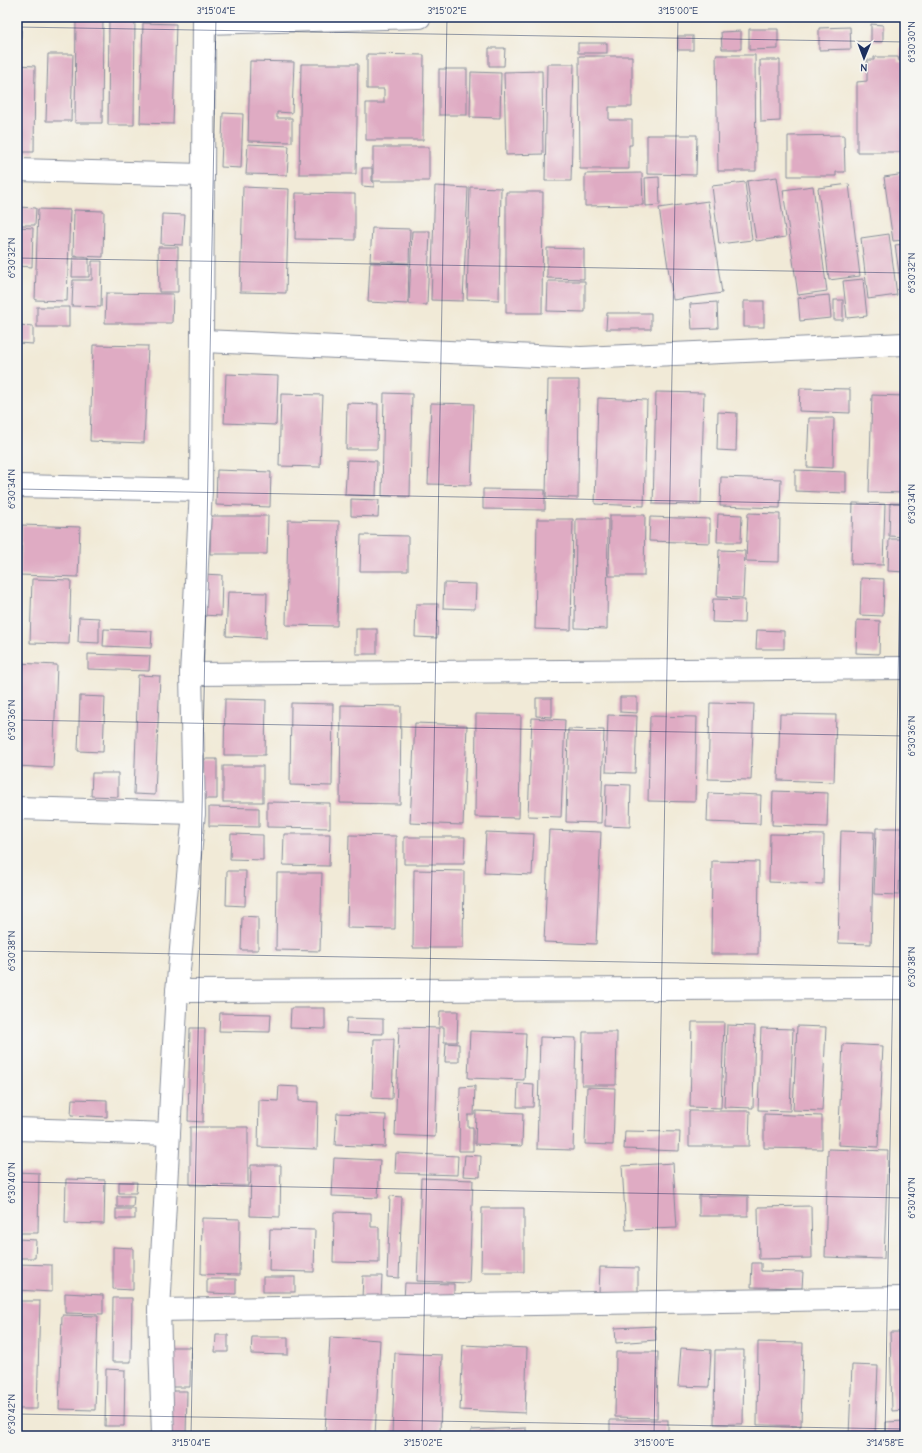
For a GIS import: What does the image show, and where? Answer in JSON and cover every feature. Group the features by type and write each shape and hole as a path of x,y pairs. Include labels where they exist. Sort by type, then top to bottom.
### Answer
{"street":[{"path":"163,1436 159,1310 178,991 194,813 191,674 201,490 204,20 420,17"},
{"path":"17,170 203,175"},
{"path":"202,341 581,358 905,344"},
{"path":"17,486 201,490"},
{"path":"191,674 905,668"},
{"path":"17,808 194,813"},
{"path":"178,991 905,988"},
{"path":"17,1129 169,1134"},
{"path":"159,1310 905,1298"}],"building":[{"path":"17,17 22,17 20,55 17,55"},
{"path":"76,17 103,17 102,123 75,123"},
{"path":"109,17 135,17 134,125 108,125"},
{"path":"143,23 176,24 173,124 140,123"},
{"path":"871,24 883,25 883,42 871,42"},
{"path":"850,27 851,49 819,50 819,28"},
{"path":"749,29 778,29 778,49 749,50"},
{"path":"741,31 741,49 722,49 721,32"},
{"path":"678,36 693,36 693,50 678,50"},
{"path":"578,43 607,43 607,53 578,53"},
{"path":"901,45 905,45 905,60 900,59"},
{"path":"489,48 505,48 504,66 489,66"},
{"path":"48,54 73,54 71,121 46,121"},
{"path":"367,54 424,55 423,140 366,140 366,103 384,103 384,89 367,89"},
{"path":"716,55 755,55 756,171 718,171"},
{"path":"579,56 632,56 632,107 609,107 609,120 632,120 632,145 629,145 629,169 580,169"},
{"path":"874,57 898,57 899,61 905,61 905,152 857,152 857,82 867,81 867,60 874,60"},
{"path":"760,60 780,60 780,121 761,122"},
{"path":"250,61 294,62 292,113 277,112 277,118 292,118 292,142 248,141"},
{"path":"301,64 358,64 356,174 299,174"},
{"path":"547,64 574,64 571,181 545,181"},
{"path":"17,65 35,66 34,152 17,152"},
{"path":"439,69 467,69 467,115 439,115"},
{"path":"542,71 543,154 506,155 504,72"},
{"path":"471,72 501,73 500,118 470,117"},
{"path":"223,113 243,114 241,168 221,167"},
{"path":"647,135 697,135 696,175 647,174"},
{"path":"844,135 845,172 836,172 836,176 788,176 788,136"},
{"path":"248,144 289,146 287,175 246,174"},
{"path":"373,147 429,147 429,181 373,181"},
{"path":"362,168 372,168 372,182 374,182 374,187 362,186"},
{"path":"642,173 643,205 585,206 585,174"},
{"path":"905,174 905,240 893,241 884,177"},
{"path":"659,177 660,205 646,206 645,178"},
{"path":"777,177 786,237 756,241 747,181"},
{"path":"745,182 752,240 719,244 712,186"},
{"path":"849,184 860,276 829,280 818,188"},
{"path":"435,186 468,188 463,301 431,300"},
{"path":"813,186 827,291 798,295 783,190"},
{"path":"243,187 289,189 286,293 240,292"},
{"path":"470,187 501,188 499,300 467,299"},
{"path":"506,192 543,192 542,313 506,313"},
{"path":"296,193 355,194 355,240 295,239"},
{"path":"708,201 722,293 673,300 659,208"},
{"path":"17,207 36,208 35,225 17,225"},
{"path":"38,209 70,210 67,301 35,300"},
{"path":"74,210 104,211 103,257 73,256"},
{"path":"162,214 185,215 183,245 161,244"},
{"path":"17,227 33,228 32,267 17,266"},
{"path":"372,228 410,229 409,263 370,261"},
{"path":"412,231 430,231 427,305 409,304"},
{"path":"889,234 897,295 868,299 861,238"},
{"path":"905,244 905,299 903,300 895,245"},
{"path":"158,247 178,247 178,292 159,292"},
{"path":"547,248 584,249 584,279 547,278"},
{"path":"73,257 89,258 89,277 72,277"},
{"path":"92,261 102,261 101,307 72,306 73,280 92,280"},
{"path":"370,263 409,264 408,304 368,302"},
{"path":"863,279 867,316 847,318 843,281"},
{"path":"548,281 585,281 585,312 547,311"},
{"path":"106,293 173,294 172,323 105,323"},
{"path":"829,295 831,318 800,321 798,298"},
{"path":"834,300 843,300 843,320 834,320"},
{"path":"744,301 764,301 764,327 744,327"},
{"path":"717,302 718,328 692,329 690,304"},
{"path":"37,307 69,307 69,327 37,327"},
{"path":"607,313 651,313 651,329 606,329"},
{"path":"17,325 33,326 33,344 17,343"},
{"path":"93,345 148,346 144,443 90,441"},
{"path":"226,374 278,376 276,425 224,423"},
{"path":"548,380 579,380 578,498 546,497"},
{"path":"800,388 850,389 850,413 799,411"},
{"path":"656,392 704,393 701,505 653,504"},
{"path":"384,393 412,394 410,497 382,496"},
{"path":"281,394 323,395 320,467 279,466"},
{"path":"872,395 905,396 905,493 869,492"},
{"path":"598,398 647,400 644,506 595,504"},
{"path":"347,403 378,404 377,449 346,449"},
{"path":"431,403 474,404 471,485 428,484"},
{"path":"718,412 737,413 736,451 717,450"},
{"path":"809,418 834,418 833,468 807,467"},
{"path":"347,460 377,461 376,496 345,495"},
{"path":"217,470 271,472 270,507 216,505"},
{"path":"795,470 846,472 846,493 795,491"},
{"path":"721,477 781,479 780,508 720,506"},
{"path":"483,489 545,490 545,510 483,509"},
{"path":"351,499 379,500 378,517 351,516"},
{"path":"853,503 885,504 883,565 851,564"},
{"path":"890,503 905,503 905,537 889,536"},
{"path":"748,513 780,514 779,562 746,561"},
{"path":"718,514 742,515 741,542 717,542"},
{"path":"610,515 645,515 644,576 609,576"},
{"path":"211,516 268,516 267,554 210,554"},
{"path":"650,517 710,519 710,543 649,541"},
{"path":"537,519 573,519 571,630 535,629"},
{"path":"576,519 608,519 607,629 575,628"},
{"path":"288,520 339,521 337,626 286,625"},
{"path":"22,525 80,527 78,577 20,575"},
{"path":"361,535 408,536 408,571 360,571"},
{"path":"889,539 905,539 905,572 888,571"},
{"path":"719,550 745,551 743,598 717,597"},
{"path":"202,574 222,575 221,616 201,615"},
{"path":"861,578 884,579 883,616 860,615"},
{"path":"32,579 71,580 69,644 30,643"},
{"path":"444,583 476,584 475,609 443,608"},
{"path":"228,592 267,593 266,638 226,636"},
{"path":"713,599 745,600 744,623 712,622"},
{"path":"416,604 438,604 437,638 415,637"},
{"path":"79,617 99,618 99,643 78,642"},
{"path":"857,620 880,621 879,654 856,653"},
{"path":"104,629 152,631 151,648 103,646"},
{"path":"356,629 377,629 377,654 356,654"},
{"path":"757,630 784,631 784,649 756,649"},
{"path":"88,654 150,656 149,671 88,669"},
{"path":"17,663 57,665 53,768 17,766"},
{"path":"138,675 160,676 155,795 134,794"},
{"path":"80,696 105,697 103,752 78,751"},
{"path":"620,697 637,697 637,713 620,712"},
{"path":"536,698 552,698 552,717 536,716"},
{"path":"225,699 266,700 265,755 224,755"},
{"path":"291,703 333,704 332,786 290,785"},
{"path":"710,703 754,704 751,780 708,779"},
{"path":"341,705 401,706 400,804 340,803"},
{"path":"476,714 521,715 519,818 475,817"},
{"path":"780,714 836,715 834,782 778,780"},
{"path":"608,715 637,716 635,773 606,772"},
{"path":"650,716 697,717 695,802 648,801"},
{"path":"532,718 565,720 561,817 528,816"},
{"path":"415,723 467,725 463,825 410,823"},
{"path":"568,729 604,730 601,823 566,822"},
{"path":"202,759 217,759 217,799 201,799"},
{"path":"223,766 263,766 263,802 223,802"},
{"path":"92,773 118,773 118,797 91,796"},
{"path":"606,784 631,785 630,827 605,826"},
{"path":"773,791 828,793 827,827 772,825"},
{"path":"708,793 761,795 760,824 707,822"},
{"path":"267,802 330,803 330,828 267,827"},
{"path":"209,807 259,808 259,827 209,826"},
{"path":"876,828 901,828 899,895 874,894"},
{"path":"549,830 601,832 596,944 544,942"},
{"path":"841,831 874,832 871,944 838,943"},
{"path":"486,832 534,834 532,875 484,873"},
{"path":"231,834 263,835 263,860 230,859"},
{"path":"284,834 330,834 329,866 283,865"},
{"path":"770,834 824,835 823,884 769,882"},
{"path":"349,835 396,836 395,929 347,928"},
{"path":"404,837 465,837 464,864 404,864"},
{"path":"712,861 759,862 758,954 711,954"},
{"path":"414,870 464,871 463,948 413,948"},
{"path":"227,871 246,871 245,906 226,905"},
{"path":"277,873 322,873 320,951 276,950"},
{"path":"242,916 258,917 258,950 241,950"},
{"path":"291,1008 325,1008 325,1029 290,1028"},
{"path":"440,1011 458,1011 457,1042 444,1042 444,1027 439,1027"},
{"path":"220,1013 271,1014 270,1032 219,1031"},
{"path":"347,1018 383,1019 383,1034 346,1033"},
{"path":"692,1022 724,1022 721,1108 690,1107"},
{"path":"727,1025 755,1026 753,1108 724,1107"},
{"path":"797,1026 826,1027 822,1111 793,1110"},
{"path":"399,1027 439,1028 435,1137 395,1135"},
{"path":"190,1028 205,1028 203,1122 188,1121"},
{"path":"761,1028 793,1029 790,1111 758,1110"},
{"path":"470,1031 526,1033 524,1080 468,1078"},
{"path":"583,1032 617,1032 616,1085 582,1085"},
{"path":"540,1037 576,1038 573,1150 537,1149"},
{"path":"374,1039 394,1039 392,1099 372,1098"},
{"path":"446,1043 459,1044 459,1062 445,1062"},
{"path":"843,1044 883,1046 878,1147 838,1145"},
{"path":"518,1083 534,1084 533,1107 517,1107"},
{"path":"279,1086 299,1087 299,1101 318,1102 317,1149 258,1147 259,1100 278,1101"},
{"path":"475,1086 474,1115 468,1115 468,1127 473,1127 473,1151 459,1151 460,1087"},
{"path":"587,1087 615,1088 613,1145 585,1144"},
{"path":"72,1099 107,1100 107,1117 71,1115"},
{"path":"476,1111 523,1113 522,1146 475,1144"},
{"path":"689,1111 750,1111 749,1146 689,1146"},
{"path":"337,1113 386,1115 385,1147 335,1145"},
{"path":"764,1114 822,1116 822,1149 764,1148"},
{"path":"190,1127 248,1127 248,1186 190,1185"},
{"path":"625,1131 680,1132 679,1151 624,1149"},
{"path":"828,1149 888,1151 884,1259 825,1257"},
{"path":"396,1153 458,1156 457,1175 395,1173"},
{"path":"465,1155 481,1156 480,1177 463,1176"},
{"path":"334,1158 380,1160 378,1198 332,1196"},
{"path":"673,1163 677,1228 626,1230 622,1166"},
{"path":"251,1165 281,1165 280,1217 250,1216"},
{"path":"17,1172 39,1173 38,1233 17,1233"},
{"path":"421,1178 473,1180 469,1283 417,1281"},
{"path":"66,1179 105,1180 104,1224 65,1223"},
{"path":"119,1182 137,1182 136,1193 119,1193"},
{"path":"117,1196 134,1196 133,1207 117,1207"},
{"path":"390,1196 402,1197 399,1278 387,1277"},
{"path":"699,1196 748,1196 748,1216 699,1216"},
{"path":"811,1206 812,1258 759,1259 758,1207"},
{"path":"482,1208 524,1208 524,1272 481,1272"},
{"path":"116,1209 135,1209 135,1219 116,1219"},
{"path":"334,1212 371,1213 371,1227 379,1227 379,1263 333,1262"},
{"path":"202,1218 240,1219 239,1275 201,1274"},
{"path":"270,1229 315,1230 314,1272 269,1271"},
{"path":"17,1239 36,1240 35,1258 17,1258"},
{"path":"113,1247 133,1248 133,1290 113,1289"},
{"path":"752,1263 761,1263 761,1271 803,1272 802,1288 751,1287"},
{"path":"17,1264 52,1265 52,1292 17,1290"},
{"path":"600,1267 638,1268 638,1293 599,1293"},
{"path":"363,1276 382,1276 381,1298 362,1298"},
{"path":"263,1277 295,1277 295,1292 263,1292"},
{"path":"207,1279 236,1279 236,1294 207,1293"},
{"path":"405,1283 454,1284 454,1301 404,1300"},
{"path":"65,1293 103,1295 103,1314 65,1313"},
{"path":"113,1298 132,1298 131,1362 112,1362"},
{"path":"17,1301 40,1301 37,1409 17,1409"},
{"path":"62,1315 98,1316 95,1410 59,1409"},
{"path":"655,1326 656,1340 616,1343 615,1328"},
{"path":"890,1332 905,1332 905,1410 892,1411"},
{"path":"216,1335 228,1335 228,1352 215,1352"},
{"path":"252,1337 288,1337 288,1355 251,1354"},
{"path":"330,1337 380,1340 375,1436 325,1434"},
{"path":"758,1342 803,1343 801,1426 757,1425"},
{"path":"463,1345 527,1348 525,1413 460,1410"},
{"path":"170,1347 191,1347 190,1387 169,1387"},
{"path":"681,1348 711,1350 709,1387 678,1386"},
{"path":"715,1350 744,1350 743,1424 714,1424"},
{"path":"616,1352 658,1352 657,1418 615,1417"},
{"path":"395,1353 442,1355 440,1436 392,1436"},
{"path":"852,1365 878,1366 875,1436 849,1436"},
{"path":"106,1369 125,1370 124,1426 105,1426"},
{"path":"168,1391 187,1391 186,1436 168,1436"},
{"path":"610,1420 668,1420 668,1436 610,1436"},
{"path":"905,1421 905,1436 886,1436 886,1422"},
{"path":"526,1428 526,1436 471,1436 471,1430"}]}
